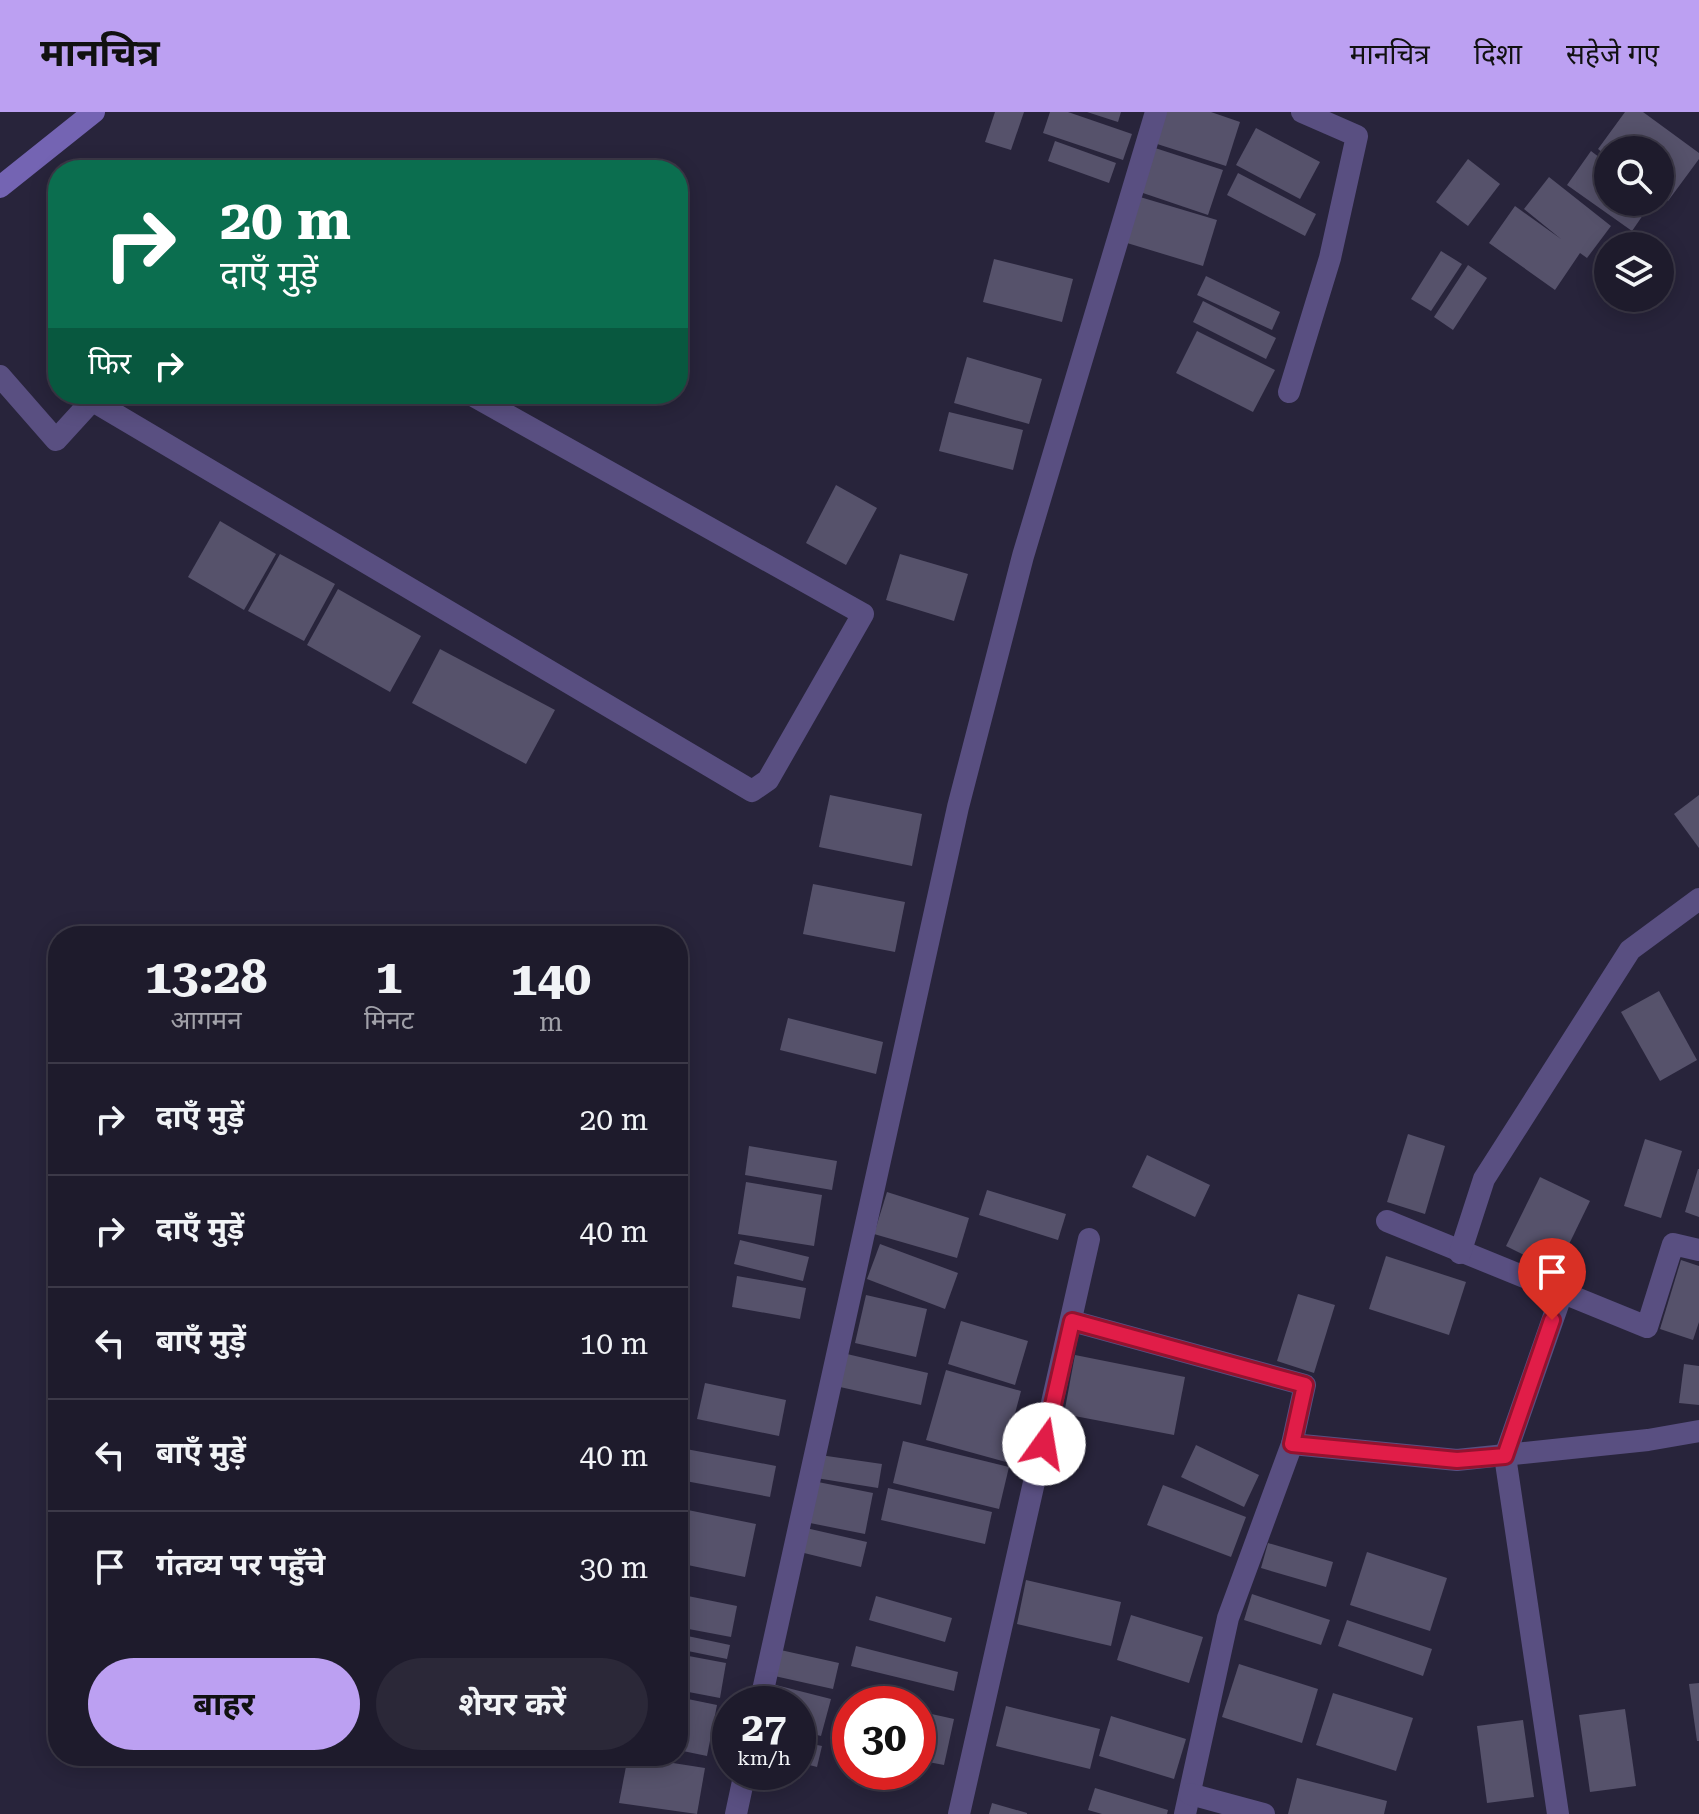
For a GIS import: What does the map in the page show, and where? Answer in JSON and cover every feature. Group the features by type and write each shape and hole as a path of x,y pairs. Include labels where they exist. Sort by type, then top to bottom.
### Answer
{"main road":[{"path":"0,187 94,112"}],"street":[{"path":"764,1686 958,807 1023,556 1156,112"},
{"path":"1289,392 1330,258 1357,136 1302,112"},
{"path":"0,376 56,440 89,404"},
{"path":"105,404 752,791 768,780 863,614 488,404"},
{"path":"1460,1253 1484,1179 1630,950 1699,899"},
{"path":"1387,1221 1647,1327 1673,1244 1699,1250"},
{"path":"959,1814 1089,1239"},
{"path":"1558,1814 1505,1456 1562,1293"},
{"path":"1072,1321 1305,1385 1292,1444 1228,1618 1187,1804 1264,1814"},
{"path":"1292,1444 1457,1460 1699,1431"},
{"path":"736,1814 741,1790"}],"building":[{"path":"995,112 1024,112 1011,150 985,142"},
{"path":"1050,112 1068,112 1132,134 1123,160 1043,133"},
{"path":"1087,112 1121,112 1118,122"},
{"path":"1164,112 1211,112 1240,122 1226,166 1154,143"},
{"path":"1625,112 1643,112 1699,153 1699,159 1674,193 1674,136 1607,136"},
{"path":"1256,128 1320,162 1300,199 1236,165"},
{"path":"1055,141 1116,163 1109,183 1048,161"},
{"path":"1152,147 1223,170 1208,215 1137,191"},
{"path":"1591,151 1594,153 1594,204 1567,185"},
{"path":"1468,159 1500,184 1468,226 1436,202"},
{"path":"1238,173 1316,214 1305,236 1227,195"},
{"path":"1549,177 1594,213 1594,216 1611,226 1606,232 1594,232 1594,249 1587,258 1580,253 1555,290 1489,243 1515,206 1561,239 1524,209"},
{"path":"1140,197 1217,220 1203,266 1127,243"},
{"path":"1611,216 1642,216 1632,231"},
{"path":"1441,251 1462,264 1431,311 1411,299"},
{"path":"994,259 1073,279 1062,322 983,302"},
{"path":"1468,265 1487,278 1453,330 1434,317"},
{"path":"1206,276 1280,312 1272,330 1197,295"},
{"path":"1203,301 1276,338 1266,359 1193,322"},
{"path":"1197,331 1275,370 1253,412 1176,373"},
{"path":"967,357 1042,379 1029,424 954,403"},
{"path":"949,412 1023,430 1013,470 939,451"},
{"path":"836,485 877,508 846,565 806,543"},
{"path":"220,521 276,554 244,610 188,577"},
{"path":"280,554 335,584 304,641 248,611"},
{"path":"900,554 968,574 954,621 886,600"},
{"path":"338,589 421,636 390,692 307,645"},
{"path":"440,649 555,710 526,764 412,703"},
{"path":"830,795 922,814 912,866 819,847"},
{"path":"1699,795 1699,848 1674,814"},
{"path":"813,884 905,902 895,952 803,934"},
{"path":"1659,991 1697,1060 1660,1081 1621,1012"},
{"path":"788,1018 883,1042 876,1074 780,1050"},
{"path":"1408,1134 1445,1146 1425,1214 1387,1202"},
{"path":"1645,1139 1682,1151 1661,1218 1624,1206"},
{"path":"749,1146 837,1161 832,1190 745,1175"},
{"path":"1147,1155 1210,1185 1195,1217 1132,1187"},
{"path":"1699,1169 1699,1217 1685,1212"},
{"path":"1540,1177 1590,1201 1556,1271 1506,1246"},
{"path":"746,1182 822,1195 814,1246 738,1234"},
{"path":"987,1190 1066,1214 1058,1240 979,1215"},
{"path":"887,1192 969,1218 957,1258 874,1234"},
{"path":"740,1240 809,1257 803,1281 734,1264"},
{"path":"880,1244 958,1273 945,1309 867,1279"},
{"path":"1386,1256 1466,1282 1449,1335 1369,1309"},
{"path":"1681,1260 1699,1266 1699,1322 1693,1340 1660,1329"},
{"path":"737,1276 806,1288 800,1319 732,1307"},
{"path":"1298,1294 1335,1305 1314,1373 1277,1361"},
{"path":"866,1295 927,1309 916,1357 855,1343"},
{"path":"961,1321 1028,1341 1015,1385 948,1364"},
{"path":"847,1354 928,1373 921,1405 840,1387"},
{"path":"1075,1355 1185,1377 1174,1435 1064,1414"},
{"path":"1684,1364 1699,1366 1699,1405 1679,1403"},
{"path":"946,1370 1021,1391 1006,1462 926,1440"},
{"path":"705,1383 786,1400 779,1436 697,1419"},
{"path":"903,1441 1009,1467 999,1509 893,1483"},
{"path":"1196,1445 1259,1475 1244,1507 1181,1477"},
{"path":"688,1449 776,1466 770,1497 688,1482"},
{"path":"820,1455 882,1464 878,1488 816,1478"},
{"path":"813,1481 873,1493 865,1534 805,1522"},
{"path":"1163,1485 1246,1517 1231,1557 1147,1525"},
{"path":"888,1488 992,1512 985,1544 881,1520"},
{"path":"688,1510 756,1524 745,1577 688,1565"},
{"path":"806,1528 867,1542 861,1567 800,1552"},
{"path":"1268,1543 1333,1562 1326,1587 1261,1568"},
{"path":"1367,1552 1447,1578 1430,1631 1350,1605"},
{"path":"1026,1580 1121,1602 1111,1646 1017,1624"},
{"path":"1252,1594 1330,1620 1321,1645 1244,1620"},
{"path":"688,1596 737,1606 731,1637 688,1629"},
{"path":"876,1596 952,1618 945,1642 869,1620"},
{"path":"1131,1615 1203,1637 1189,1683 1117,1660"},
{"path":"1347,1620 1432,1649 1423,1676 1338,1646"},
{"path":"688,1636 730,1645 727,1659 688,1651"},
{"path":"856,1646 958,1672 954,1691 851,1666"},
{"path":"776,1649 839,1663 832,1689 770,1675"},
{"path":"688,1656 726,1663 722,1686 712,1686 712,1696 688,1692"},
{"path":"1239,1664 1318,1689 1302,1743 1222,1717"},
{"path":"1699,1683 1699,1741 1697,1741 1689,1684"},
{"path":"1333,1693 1413,1718 1396,1771 1316,1745"},
{"path":"816,1695 831,1699 821,1736 816,1735"},
{"path":"688,1699 712,1704 712,1730 707,1756 688,1752"},
{"path":"1006,1706 1100,1729 1090,1769 996,1746"},
{"path":"1625,1709 1636,1786 1590,1792 1579,1715"},
{"path":"936,1715 954,1719 944,1765 936,1763"},
{"path":"1111,1716 1186,1739 1174,1779 1099,1756"},
{"path":"1523,1720 1534,1797 1487,1803 1477,1726"},
{"path":"816,1745 822,1746 816,1767"},
{"path":"626,1766 705,1768 697,1814 619,1803"},
{"path":"1297,1778 1387,1801 1384,1814 1288,1814"},
{"path":"1095,1788 1168,1810 1167,1814 1102,1814 1088,1810"},
{"path":"992,1803 1027,1813 1027,1814 989,1814"}],"route":[{"path":"1044,1444 1072,1321 1305,1385 1292,1444 1457,1460 1505,1456 1552,1320"}]}
